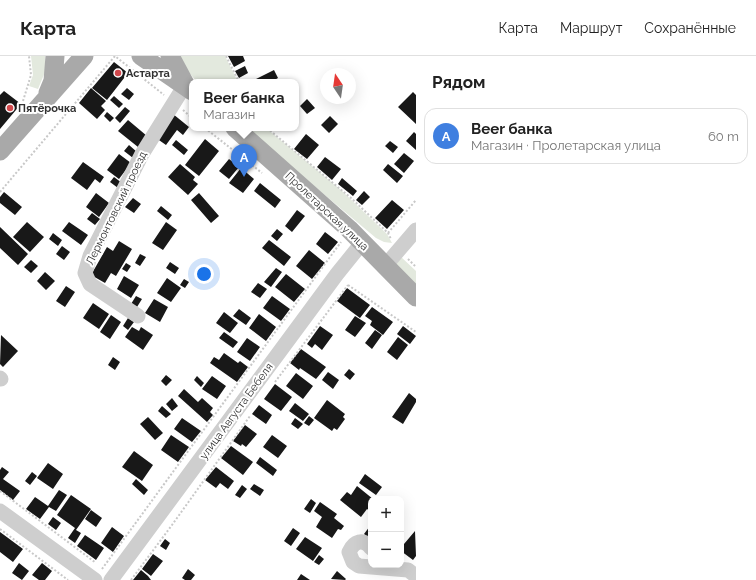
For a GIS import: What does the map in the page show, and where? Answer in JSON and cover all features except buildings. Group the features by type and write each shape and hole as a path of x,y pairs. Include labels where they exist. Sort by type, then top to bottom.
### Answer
{"main road":[{"path":"46,99 53,81 55,56"},
{"path":"0,151 84,56"},
{"path":"141,56 189,88"},
{"path":"170,56 189,88"},
{"name":"Пролетарская улица","path":"238,131 362,243 416,297"}],"street":[{"name":"Лермонтовский проезд","path":"138,316 90,284 85,274 90,256 142,154 173,103 189,88"},
{"path":"385,266 416,230"},
{"name":"улица Августа Бебеля","path":"103,577 362,243"},
{"path":"0,510 103,577"},
{"path":"368,544 358,541 351,547 349,552 353,562 358,566 368,566"},
{"path":"393,568 408,570 416,576"}],"path":[{"path":"23,106 31,75 29,56"},
{"path":"0,192 115,56 189,116"},
{"path":"226,56 238,79"},
{"path":"209,131 263,174"},
{"path":"271,131 351,198 388,233 398,250 416,266"},
{"path":"388,233 416,200"},
{"path":"103,577 345,237"},
{"path":"273,385 348,285 416,332"},
{"path":"131,580 172,525 250,414"},
{"path":"0,491 96,564"},
{"path":"0,528 68,580"}],"shaded area":[{"path":"31,56 45,56 45,72 38,89 29,86 33,75"},
{"path":"175,56 225,56 236,79 194,79"},
{"path":"249,131 270,131 341,190 387,234 392,243 384,242 376,238"},
{"path":"400,256 416,271 416,290 396,266"}],"place":[{"name":"Астарта","path":"118,73"},
{"name":"Пятёрочка","path":"10,108"},
{"name":"Beer банка","path":"244,177"}]}
